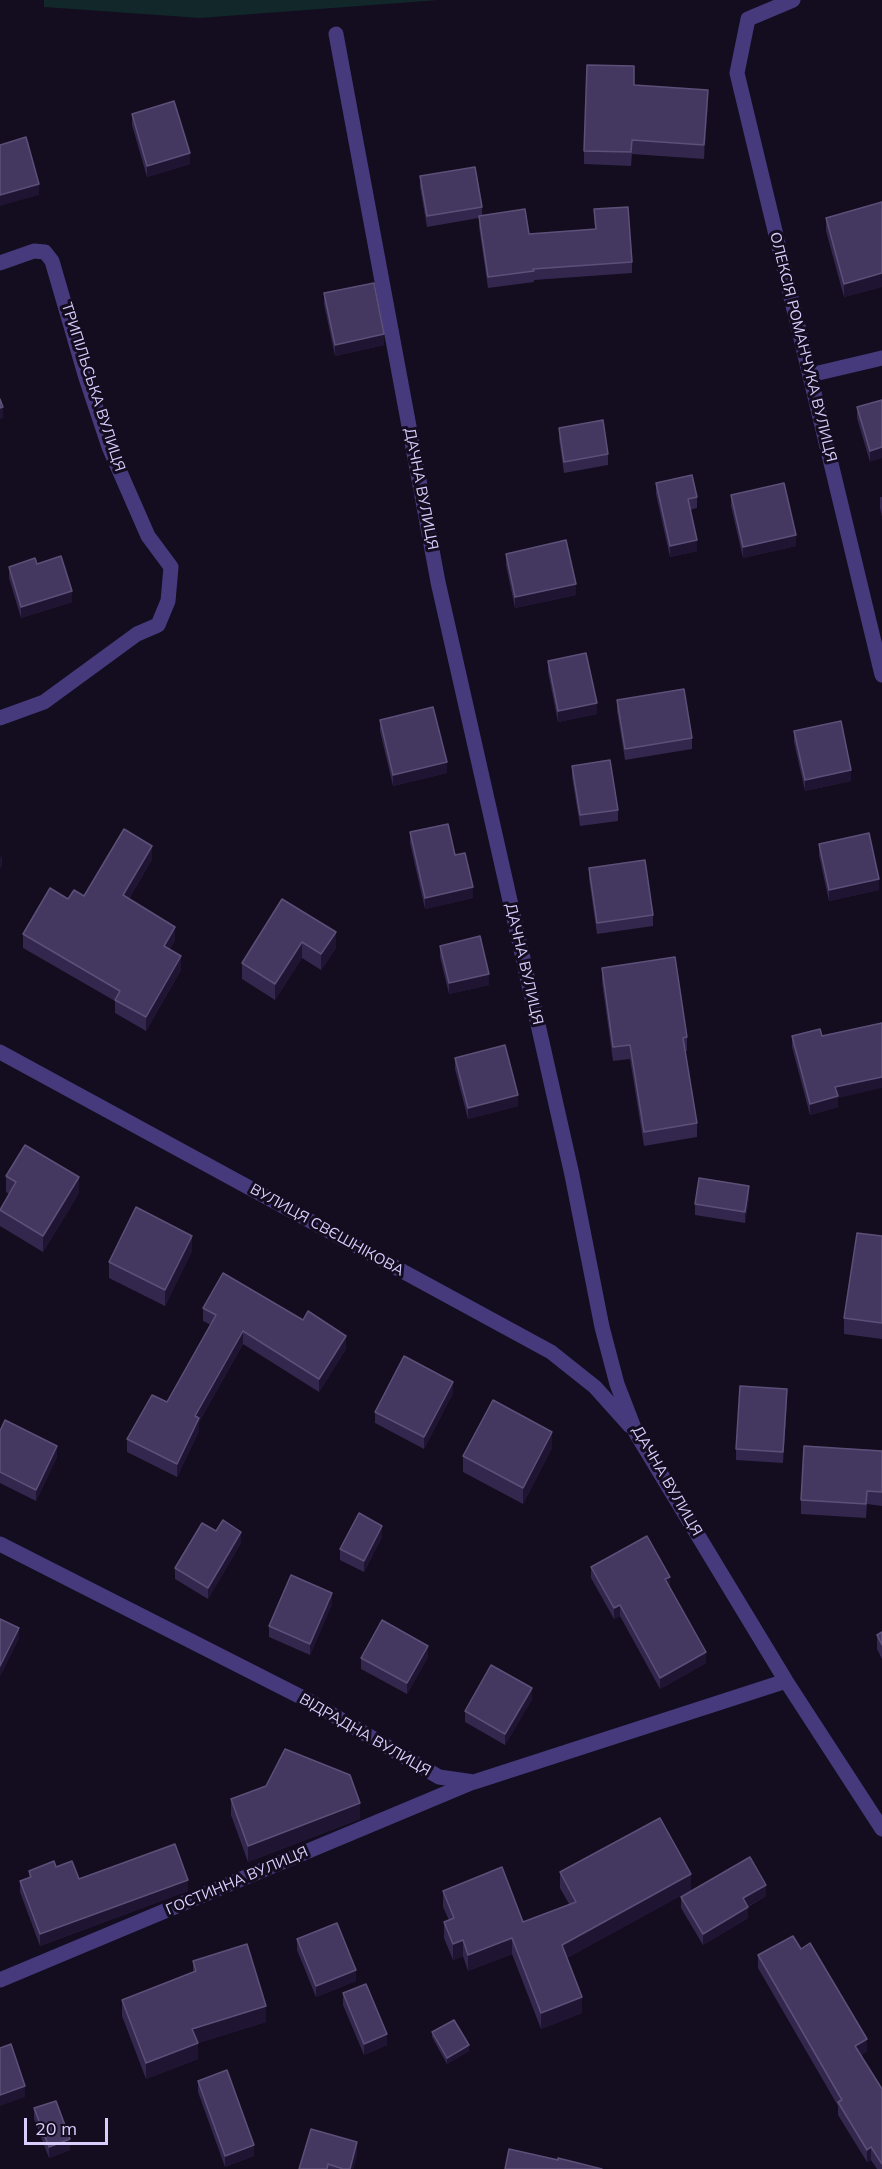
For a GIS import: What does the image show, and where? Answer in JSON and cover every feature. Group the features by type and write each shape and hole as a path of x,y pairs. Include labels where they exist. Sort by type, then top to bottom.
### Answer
{"street":[{"name":"ОЛЕКСІЯ РОМАНЧУКА ВУЛИЦЯ","path":"793,0 748,19 737,73 882,675"},
{"name":"ДАЧНА ВУЛИЦЯ","path":"336,34 438,582 572,1175 602,1327 616,1384 636,1433 786,1681 882,1828"},
{"name":"ТРИПІЛЬСЬКА ВУЛИЦЯ","path":"0,263 34,251 45,252 52,261 109,447 148,536 171,567 168,601 158,625 137,634 44,702 0,718"},
{"path":"810,375 882,358"},
{"name":"ВУЛИЦЯ СВЄШНІКОВА","path":"0,1052 551,1352 595,1387 636,1433"},
{"name":"ВІДРАДНА ВУЛИЦЯ","path":"0,1544 309,1701 439,1777 474,1782 786,1681"},
{"name":"ГОСТИННА ВУЛИЦЯ","path":"0,1980 474,1782"}],"green space":[{"path":"44,0 439,0 200,18 44,7"}],"building":[{"path":"587,65 634,66 634,85 708,90 704,145 632,140 631,152 584,151"},
{"path":"174,101 190,153 147,166 132,114"},
{"path":"26,137 39,184 0,195 0,145"},
{"path":"475,167 482,207 427,216 420,176"},
{"path":"882,202 882,273 844,284 826,218"},
{"path":"628,207 632,262 533,269 534,271 488,277 479,216 525,209 529,234 596,229 594,209"},
{"path":"374,283 384,334 335,345 324,293"},
{"path":"882,400 882,447 870,451 857,407"},
{"path":"603,420 608,454 564,462 559,428"},
{"path":"692,475 697,497 688,499 697,540 670,546 656,483"},
{"path":"784,483 796,535 743,547 731,495"},
{"path":"566,540 576,584 515,597 506,554"},
{"path":"61,556 72,591 21,607 9,567 35,558 37,564"},
{"path":"586,653 597,703 558,711 548,661"},
{"path":"684,689 692,738 625,749 617,700"},
{"path":"433,707 447,762 393,775 380,720"},
{"path":"841,721 851,770 805,780 794,731"},
{"path":"610,760 618,810 580,815 572,766"},
{"path":"448,824 455,855 465,853 473,887 425,898 410,832"},
{"path":"124,829 152,846 123,895 175,927 164,946 181,956 146,1017 115,1000 120,991 23,934 50,888 68,899 74,890 84,896"},
{"path":"869,833 879,879 829,890 819,844"},
{"path":"645,860 653,915 597,923 589,868"},
{"path":"282,899 336,932 321,954 302,942 275,984 242,963"},
{"path":"480,936 489,974 449,983 440,946"},
{"path":"675,957 687,1037 683,1038 697,1123 644,1132 630,1045 613,1047 602,968"},
{"path":"882,1023 882,1077 835,1087 838,1096 810,1104 792,1036 820,1029 822,1036"},
{"path":"505,1045 518,1095 468,1108 455,1058"},
{"path":"25,1145 79,1177 43,1236 0,1210 16,1182 6,1176"},
{"path":"699,1178 749,1186 745,1212 695,1204"},
{"path":"136,1207 192,1236 165,1290 109,1262"},
{"path":"857,1233 882,1236 882,1323 844,1318"},
{"path":"223,1273 303,1320 308,1311 346,1336 319,1379 243,1331 195,1416 199,1418 177,1464 127,1439 152,1395 167,1402 216,1315 203,1308"},
{"path":"404,1356 453,1382 424,1437 375,1412"},
{"path":"740,1386 787,1389 783,1452 736,1449"},
{"path":"493,1400 552,1432 523,1488 463,1456"},
{"path":"5,1420 57,1446 36,1490 0,1472 0,1431"},
{"path":"804,1446 882,1451 882,1492 867,1491 866,1504 801,1500"},
{"path":"359,1513 382,1526 364,1561 340,1549"},
{"path":"223,1520 241,1532 208,1588 175,1568 202,1523 216,1531"},
{"path":"647,1536 670,1577 665,1579 706,1652 660,1678 620,1605 614,1608 591,1567"},
{"path":"291,1575 332,1593 310,1644 269,1626"},
{"path":"0,1619 19,1628 0,1666"},
{"path":"382,1620 428,1646 407,1683 361,1658"},
{"path":"882,1632 882,1645 877,1635"},
{"path":"491,1665 532,1688 505,1734 465,1711"},
{"path":"285,1749 350,1775 360,1803 248,1846 231,1799 266,1786"},
{"path":"660,1818 691,1874 562,1945 582,1997 541,2013 512,1938 468,1955 463,1940 453,1944 444,1922 454,1918 443,1891 502,1867 523,1922 576,1902 560,1872"},
{"path":"175,1844 188,1880 40,1934 20,1881 31,1877 29,1871 54,1861 56,1867 72,1861 79,1879"},
{"path":"750,1857 766,1885 743,1898 748,1907 703,1934 681,1897"},
{"path":"337,1923 356,1970 316,1986 297,1939"},
{"path":"793,1936 801,1949 810,1943 867,2039 855,2046 882,2089 882,2164 871,2147 867,2150 838,2102 842,2100 758,1955"},
{"path":"247,1944 266,2006 192,2029 198,2043 146,2063 122,2000 196,1971 193,1961"},
{"path":"366,1984 387,2034 364,2044 343,1993"},
{"path":"454,2020 469,2045 447,2058 432,2032"},
{"path":"11,2044 25,2086 0,2095 0,2048"},
{"path":"227,2070 254,2145 225,2156 198,2081"},
{"path":"56,2101 70,2139 49,2147 34,2108"},
{"path":"311,2129 357,2142 350,2169 328,2164 327,2169 299,2169"},
{"path":"509,2149 558,2160 558,2158 602,2169 505,2169"}]}
